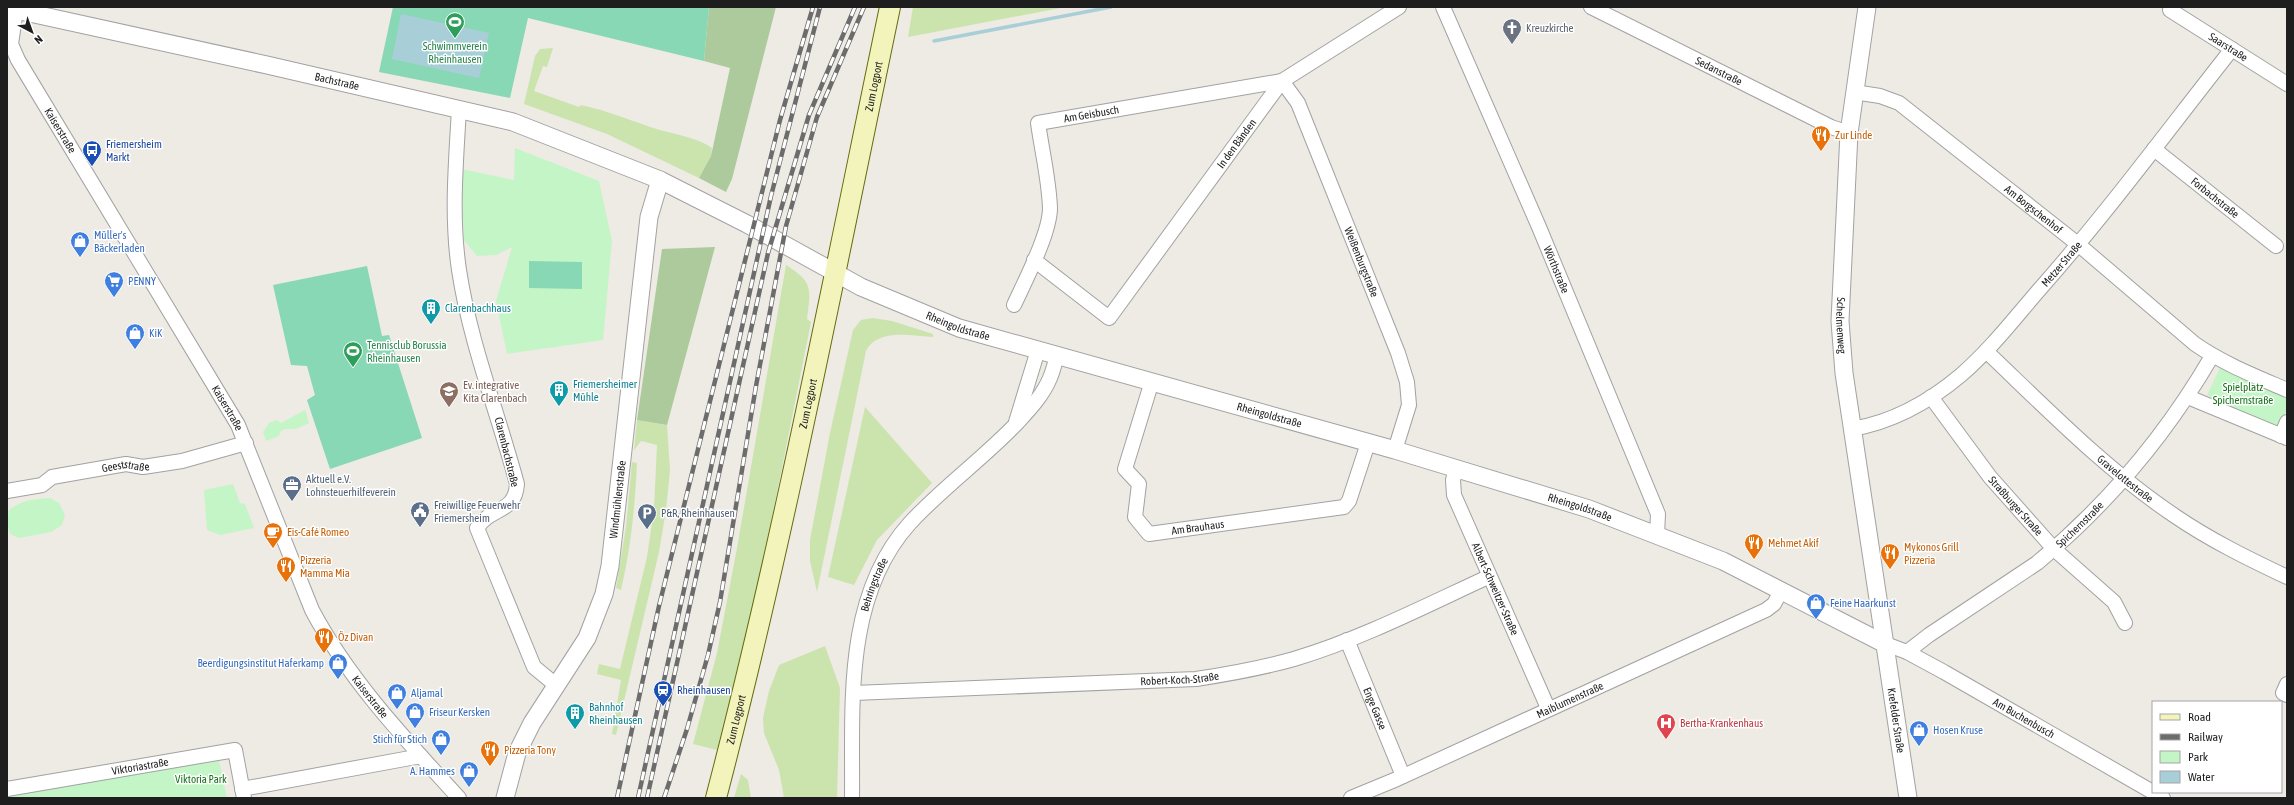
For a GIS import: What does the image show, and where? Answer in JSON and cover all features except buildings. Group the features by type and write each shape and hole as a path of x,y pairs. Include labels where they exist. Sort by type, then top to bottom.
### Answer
{"main road":[{"name":"Zum Logport","path":"716,798 806,416 890,7"}],"street":[{"name":"In den Bänden","path":"1034,260 1109,318 1282,81 1399,7"},
{"name":"Wörthstraße","path":"1443,7 1539,227 1658,514 1657,535"},
{"name":"Sedanstraße","path":"1591,7 1826,124 1849,133"},
{"name":"Schelmenweg","path":"1867,7 1849,133 1840,322 1844,373 1883,643"},
{"name":"Bachstraße","path":"11,9 513,122 660,180"},
{"name":"Kaiserstraße","path":"11,9 11,44 18,60 221,393 246,443 312,610 325,635 380,709 459,798"},
{"name":"Saarstraße","path":"2170,10 2287,84"},
{"name":"Metzer Straße","path":"1852,429 1887,421 1906,413 1961,375 1986,351 2079,245 2232,49"},
{"name":"Am Geisbusch","path":"1014,305 1047,226 1050,209 1038,123 1282,81"},
{"name":"Weißenburgstraße","path":"1282,81 1298,103 1395,346 1407,382 1410,405 1395,450"},
{"name":"Am Borgschenhof","path":"1854,92 1880,96 1899,103 2079,245 2179,331 2212,356 2236,369 2287,390"},
{"name":"Clarenbachstraße","path":"459,109 454,200 459,269 469,318 517,484 517,496 510,505 483,518 477,528 534,667 557,686"},
{"name":"Forbachstraße","path":"2154,149 2276,246"},
{"name":"Rheingoldstraße","path":"660,180 747,224 860,287 959,328 1395,450 1589,510 1723,561 1883,643"},
{"name":"Windmühlenstraße","path":"505,798 517,752 532,723 587,638 604,594 610,566 649,217 660,180"},
{"name":"Behringstraße","path":"1015,424 1038,350"},
{"name":"Gravelottestraße","path":"1986,351 2126,479 2175,516 2215,541 2287,577"},
{"name":"Behringstraße","path":"852,798 854,693 860,629 869,592 895,542 926,507 995,446 1034,405 1049,379 1057,355"},
{"name":"Spichernstraße","path":"1907,652 1928,635 2037,563 2054,549 2126,479 2160,437 2188,397 2212,356"},
{"name":"Am Brauhaus","path":"1152,381 1125,469 1139,484 1135,517 1149,534 1344,507 1349,501 1368,443"},
{"name":"Straßburger Straße","path":"1931,397 1990,477 2054,549 2114,602 2125,623"},
{"path":"2188,397 2284,437 2287,422"},
{"name":"Geeststraße","path":"7,491 42,485 52,477 126,464 143,467 174,462 246,443"},
{"name":"Albert-Schweitzer-Straße","path":"1456,468 1453,480 1454,496 1488,577 1548,708"},
{"name":"Robert-Koch-Straße","path":"854,693 1196,679 1247,671 1294,659 1347,640 1488,577"},
{"name":"Maiblumenstraße","path":"1351,798 1403,776 1548,708 1766,610 1774,604 1781,591"},
{"name":"Enge Gasse","path":"1347,640 1403,776"},
{"name":"Am Buchenbusch","path":"1883,643 1907,652 2152,792"},
{"name":"Krefelder Straße","path":"1883,643 1908,798"},
{"path":"2287,684 2283,692 2287,695"},
{"name":"Viktoriastraße","path":"7,789 235,750 243,794 421,756"},
{"name":"Am Buchenbusch","path":"2154,793 2163,798"}],"green space":[{"name":"Schwimmverein Rheinhausen","path":"393,7 709,7 704,61 528,18 510,98 379,72"},
{"path":"709,7 776,7 732,179 726,192 699,178 711,156 730,68 704,61"},
{"path":"913,7 1066,7 908,37"},
{"path":"553,48 547,67 543,66 534,91 579,107 581,105 602,110 660,130 694,139 712,148 711,156 699,178 607,134 524,104 535,56 540,49"},
{"path":"515,148 599,181 612,241 603,340 507,354 496,301 512,247 496,255 477,256 464,240 461,169 514,180"},
{"path":"715,247 667,425 637,420 662,249"},
{"path":"529,261 582,262 582,289 529,288"},
{"path":"786,265 806,281 809,293 807,319 811,322 762,568 717,750 693,744 717,653 737,548"},
{"name":"Tennisclub Borussia Rheinhausen","path":"367,266 382,336 389,335 422,438 330,469 307,400 315,395 307,366 291,365 273,285"},
{"path":"873,318 892,321 933,334 933,337 906,335 887,336 871,344 866,351 817,592 810,561 810,540 830,433 853,330 861,320"},
{"name":"Spielplatz Spichernstraße","path":"2221,366 2287,394 2287,409 2278,427 2207,395"},
{"path":"865,407 932,483 877,540 854,585 828,577"},
{"path":"305,410 309,423 296,429 285,429 281,431 279,436 266,441 263,432 270,422 277,420 281,423"},
{"path":"637,420 667,425 670,470 666,510 659,552 616,735 612,734 621,680 597,674 599,664 620,669 647,557 654,509 657,445 641,441 634,450"},
{"path":"632,462 637,463 634,511 630,543 621,590 616,588 626,527"},
{"path":"233,484 240,503 245,504 254,528 220,535 207,530 204,490"},
{"path":"50,498 59,503 65,515 62,525 51,532 19,538 10,534 7,523 9,510 28,501"},
{"path":"825,646 840,688 837,798 784,798 779,770 764,733 763,718 769,691 779,665"},
{"name":"Viktoria Park","path":"218,756 227,798 7,798 7,794"},
{"path":"741,774 748,780 751,798 734,798"}],"water":[{"path":"401,14 489,33 479,78 392,59"}],"waterway":[{"path":"934,41 1111,7"}],"railway":[{"path":"617,798 659,606 780,120 813,7"},
{"path":"638,798 771,196 820,7"},
{"path":"647,798 768,253 809,115 855,7"},
{"path":"664,798 687,729 708,655 720,602 756,386 786,226 817,117 864,7"}],"place":[{"name":"Schwimmverein Rheinhausen","path":"455,39"},
{"name":"Kreuzkirche","path":"1512,45"},
{"name":"Zur Linde","path":"1821,152"},
{"name":"Friemersheim Markt","path":"92,167"},
{"name":"Müller's Bäckerladen","path":"80,258"},
{"name":"PENNY","path":"114,298"},
{"name":"Clarenbachhaus","path":"431,325"},
{"name":"KiK","path":"135,350"},
{"name":"Tennisclub Borussia Rheinhausen","path":"353,368"},
{"name":"Friemersheimer Mühle","path":"559,407"},
{"name":"Ev. integrative Kita Clarenbach","path":"449,408"},
{"name":"Aktuell e.V. Lohnsteuerhilfeverein","path":"292,502"},
{"name":"Freiwillige Feuerwehr Friemersheim","path":"420,528"},
{"name":"P&R, Rheinhausen","path":"647,530"},
{"name":"Eis-Café Romeo","path":"273,549"},
{"name":"Mehmet Akif","path":"1754,560"},
{"name":"Mykonos Grill Pizzeria","path":"1890,570"},
{"name":"Pizzeria Mamma Mia","path":"286,583"},
{"name":"Feine Haarkunst","path":"1816,620"},
{"name":"Öz Divan","path":"324,654"},
{"name":"Beerdigungsinstitut Haferkamp","path":"338,680"},
{"name":"Rheinhausen","path":"663,707"},
{"name":"Aljamal","path":"397,710"},
{"name":"Friseur Kersken","path":"415,729"},
{"name":"Bahnhof Rheinhausen","path":"575,730"},
{"name":"Bertha-Krankenhaus","path":"1666,740"},
{"name":"Hosen Kruse","path":"1919,747"},
{"name":"Stich für Stich","path":"441,756"},
{"name":"Pizzeria Tony","path":"490,767"},
{"name":"A. Hammes","path":"469,788"}]}
